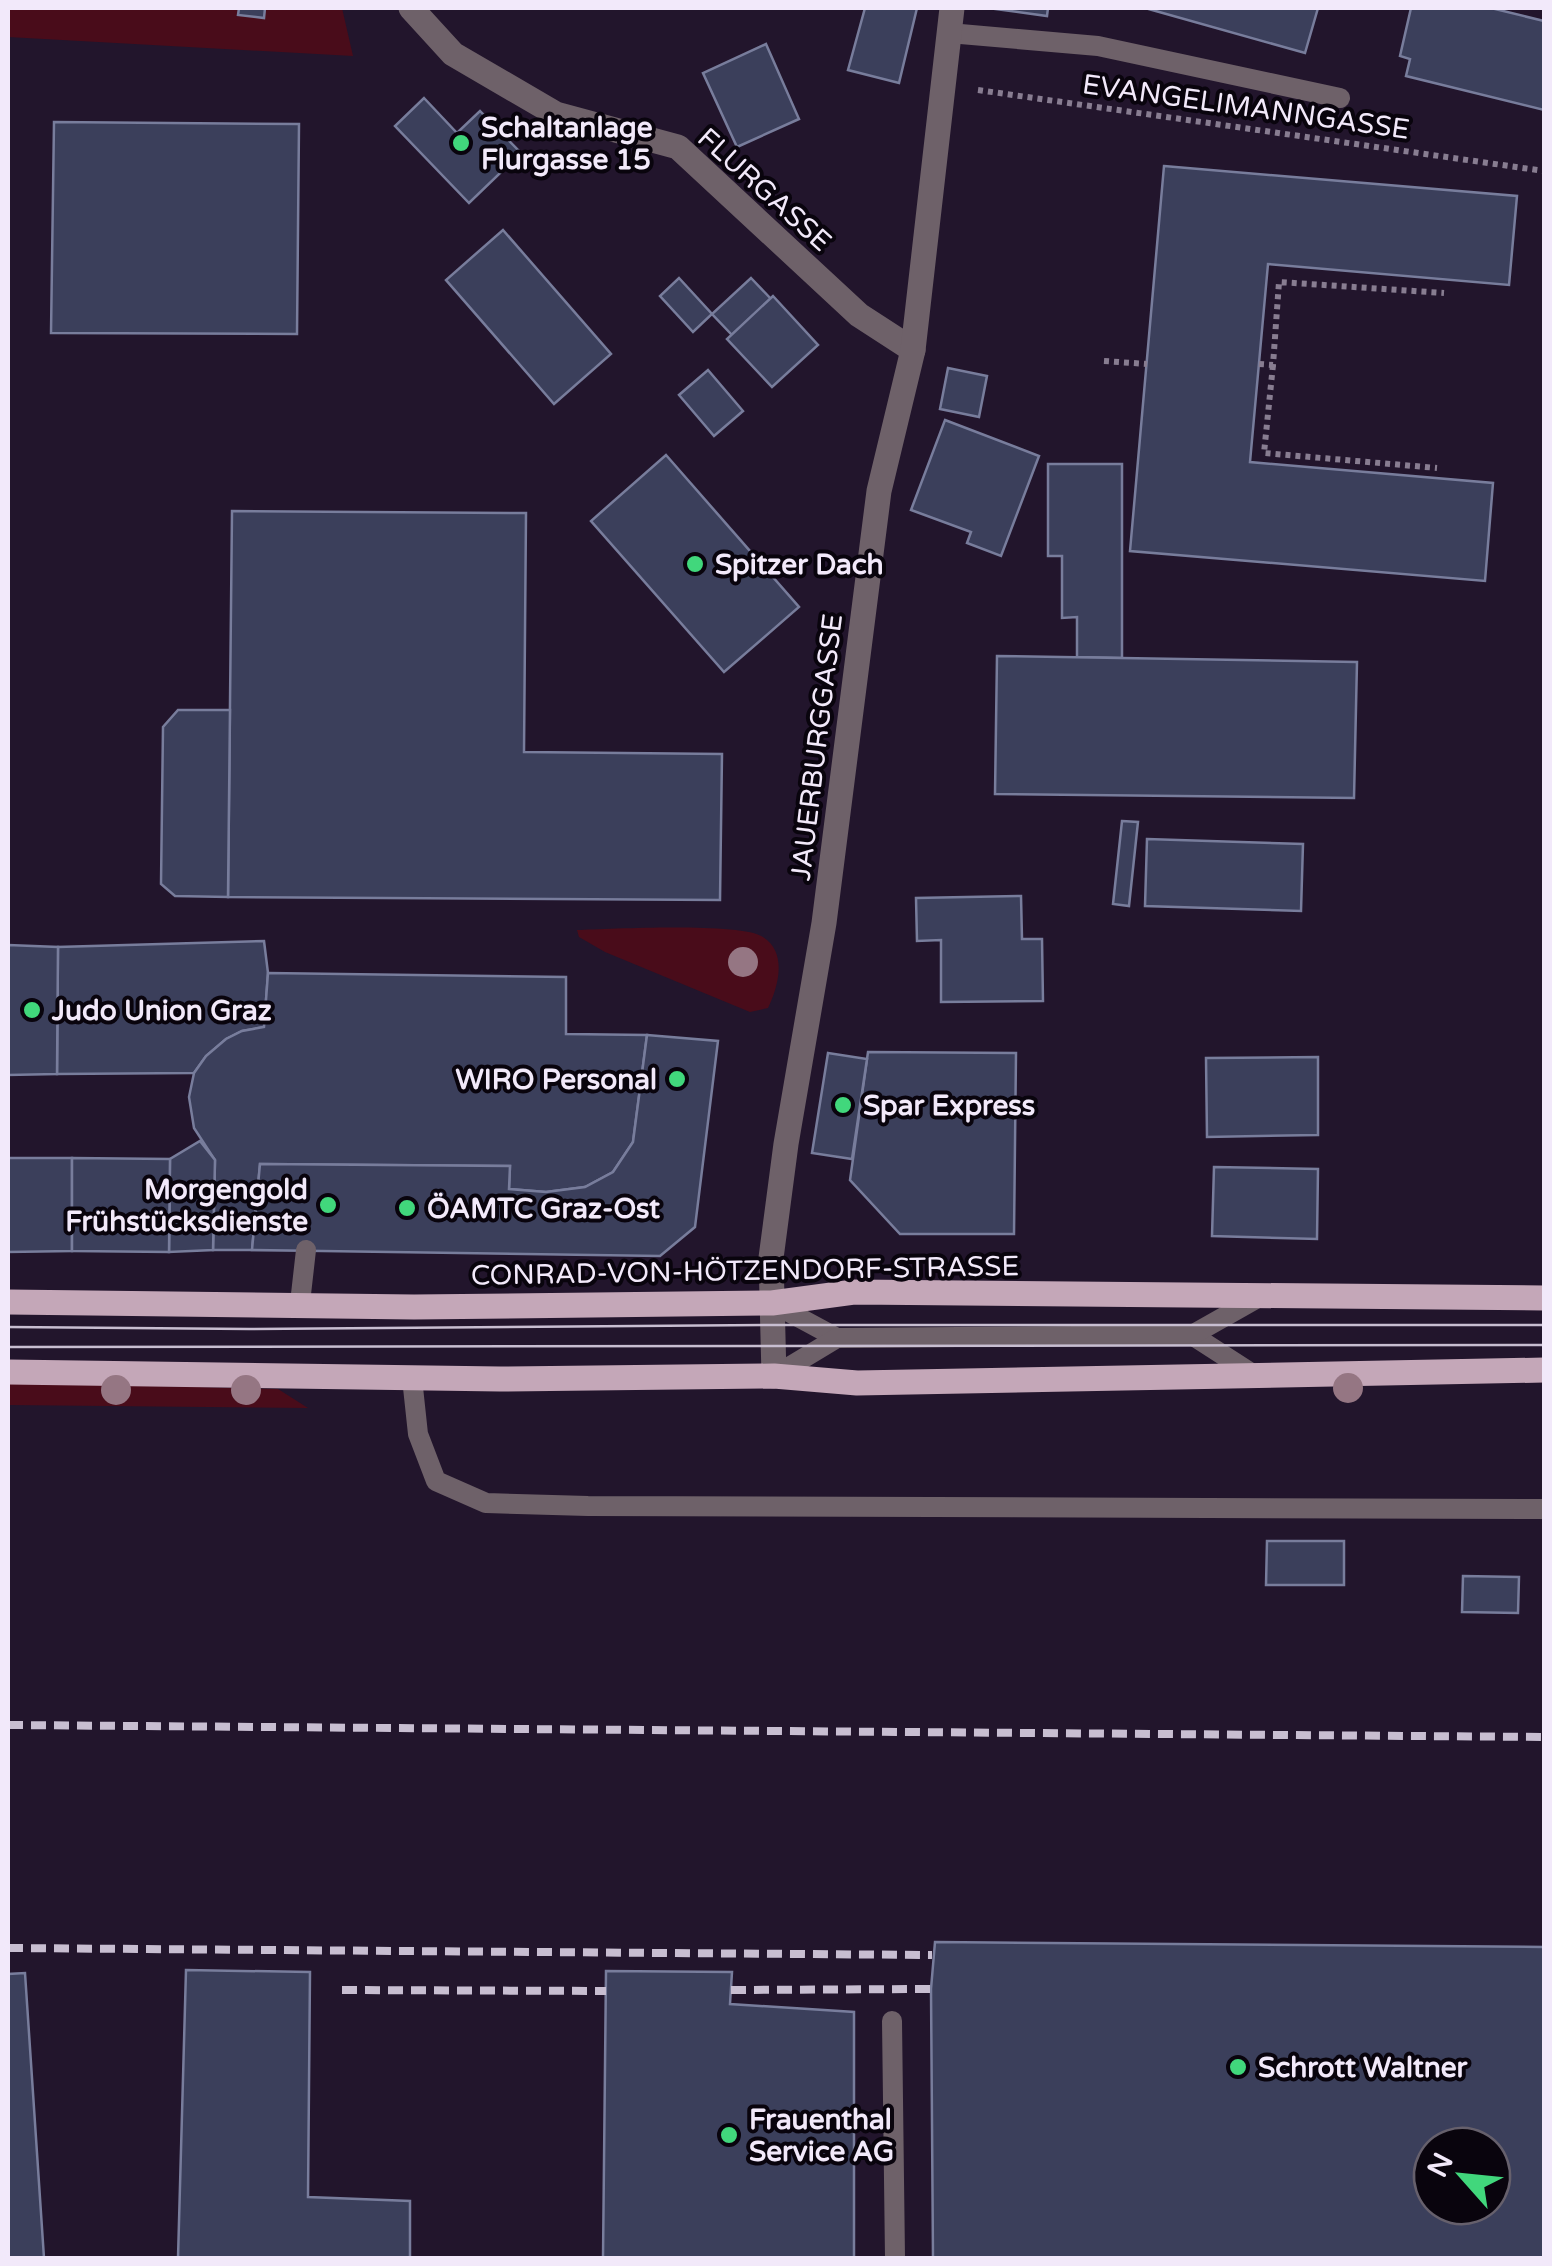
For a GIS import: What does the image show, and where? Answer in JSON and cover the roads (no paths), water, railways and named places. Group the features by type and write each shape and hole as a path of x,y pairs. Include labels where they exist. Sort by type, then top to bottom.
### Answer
{"main road":[{"name":"CONRAD-VON-HÖTZENDORF-STRASSE","path":"8,1302 414,1307 772,1303 854,1292 1544,1298"},
{"path":"8,1372 412,1378 774,1376 856,1384 1544,1370"}],"street":[{"name":"FLURGASSE","path":"411,8 453,54 556,114 678,147 859,315 913,350"},
{"name":"JAUERBURGGASSE","path":"774,1376 771,1258 824,923 879,491 913,350 951,20"}],"lane":[{"path":"951,20 1098,46 1340,98"},
{"path":"300,1303 306,1250"},
{"path":"772,1303 837,1338 1192,1336 1262,1296"},
{"path":"1192,1336 1254,1375"},
{"path":"774,1376 837,1338"},
{"path":"412,1378 418,1434 436,1481 486,1503 1544,1509"},
{"path":"892,2022 895,2258"}],"tram line":[{"path":"8,1327 1544,1325"},
{"path":"8,1347 1544,1345"}],"railway":[{"path":"8,1725 1544,1737"},
{"path":"8,1948 932,1955"},
{"path":"731,1990 931,1989"},
{"path":"342,1990 606,1991"}],"place":[{"name":"Schaltanlage Flurgasse 15","path":"461,143"},
{"name":"Spitzer Dach","path":"695,564"},
{"name":"Judo Union Graz","path":"32,1010"},
{"name":"WIRO Personal","path":"677,1079"},
{"name":"Spar Express","path":"843,1105"},
{"name":"Morgengold Frühstücksdienste","path":"328,1205"},
{"name":"ÖAMTC Graz-Ost","path":"407,1208"},
{"name":"Schrott Waltner","path":"1238,2067"},
{"name":"Frauenthal Service AG","path":"729,2135"}]}
